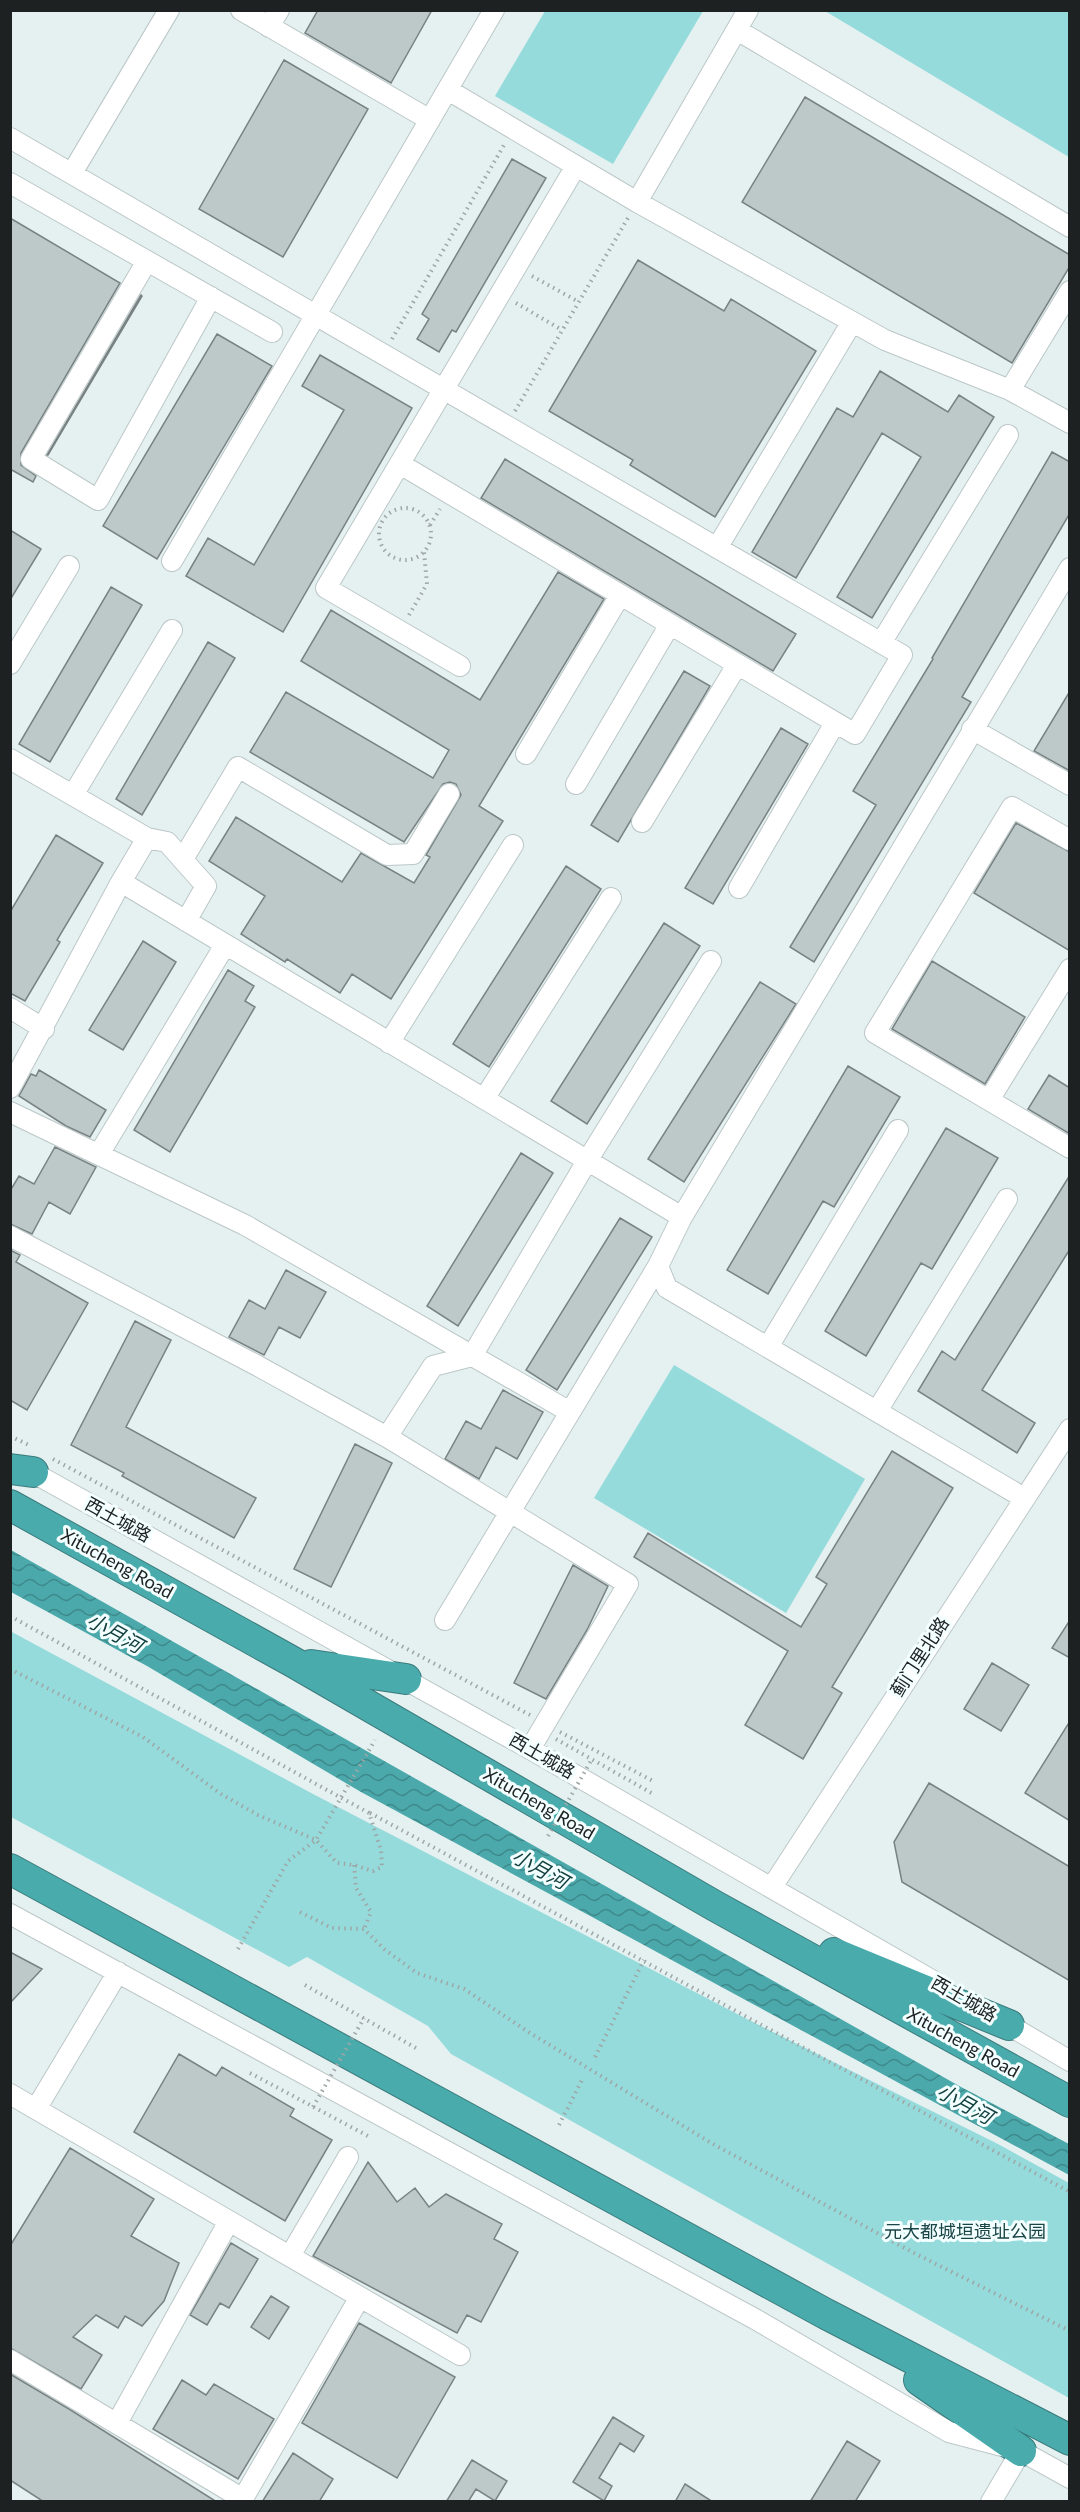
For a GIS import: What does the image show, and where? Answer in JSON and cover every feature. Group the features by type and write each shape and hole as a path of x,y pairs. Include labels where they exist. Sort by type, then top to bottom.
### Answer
{"highway":[{"name":"Xitucheng Road","path":"10,1504 293,1662 715,1906 1070,2102"},
{"path":"293,1662 406,1679"},
{"path":"10,1869 826,2314 1070,2440"},
{"path":"715,1906 1009,2025"},
{"path":"826,2314 1021,2451"}],"street":[{"path":"72,174 169,10"},
{"path":"241,10 274,19 430,120"},
{"path":"172,561 494,10"},
{"path":"637,202 748,10"},
{"path":"737,30 1070,227"},
{"path":"448,90 637,202 885,340 1010,390 1070,423"},
{"path":"10,138 902,655 855,734 619,597 400,464"},
{"path":"460,666 326,588 576,166"},
{"path":"10,183 272,332"},
{"path":"147,261 31,459 98,500 211,297"},
{"path":"1010,390 1070,291"},
{"path":"717,548 852,322"},
{"path":"881,643 1008,435"},
{"path":"10,664 69,567"},
{"path":"446,1620 508,1512 658,1266 682,1217 1069,568"},
{"path":"526,754 619,597"},
{"path":"576,784 669,626"},
{"path":"73,795 172,630"},
{"path":"642,822 737,665"},
{"path":"739,888 835,723"},
{"path":"972,729 1070,785"},
{"path":"12,763 147,838 168,842 206,886 186,921"},
{"path":"183,859 238,767 387,855 413,854 449,794"},
{"path":"1070,840 1011,807 875,1033 1070,1148"},
{"path":"10,1088 147,838"},
{"path":"389,1043 513,845"},
{"path":"121,882 682,1217"},
{"path":"484,1099 611,898"},
{"path":"99,1154 225,945"},
{"path":"387,1437 433,1366 472,1356 587,1161 711,961"},
{"path":"989,1101 1070,969"},
{"path":"10,1008 44,1029"},
{"path":"10,1112 245,1225 570,1412"},
{"path":"768,1347 898,1130"},
{"path":"877,1411 1007,1199"},
{"path":"10,1236 258,1366 387,1437 628,1584 551,1731 530,1749"},
{"path":"658,1266 667,1288 1024,1498"},
{"name":"蓟门里北路","path":"772,1887 1070,1429"},
{"name":"西土城路","path":"28,1461 772,1887 1070,2061"},
{"path":"10,1914 755,2319 949,2432 1021,2451 1070,2478"},
{"path":"36,2109 118,1972"},
{"path":"10,2094 460,2355"},
{"path":"290,2256 348,2157"},
{"path":"117,2423 230,2222"},
{"path":"10,2360 242,2500 360,2297"},
{"path":"991,2502 1021,2451"}],"path":[{"path":"383,354 514,129"},
{"path":"506,426 637,202"},
{"path":"517,267 579,302"},
{"path":"500,294 562,330"},
{"path":"400,631 427,584 424,552 431,535 430,526 420,513 404,508 389,514 383,520 380,527 381,543 392,556 409,560 424,552"},
{"path":"10,1436 28,1461 551,1731 655,1782"},
{"path":"10,1616 1070,2192"},
{"path":"10,1669 143,1737 222,1794 258,1815 316,1840 337,1863 373,1871 382,1867 381,1850 369,1813"},
{"path":"551,1731 591,1759 654,1796"},
{"path":"238,1949 288,1861 316,1840 375,1740"},
{"path":"548,1836 591,1759"},
{"path":"354,1865 356,1888 371,1912 364,1929"},
{"path":"300,1912 332,1928 364,1929 384,1949 417,1973 464,1989 540,2039 713,2144 914,2253 1070,2331"},
{"path":"595,2057 644,1960"},
{"path":"305,1985 416,2048"},
{"path":"313,2107 364,2018"},
{"path":"250,2073 368,2136"},
{"path":"559,2125 584,2078"}],"green space":[{"path":"545,11 703,11 613,164 495,96"},
{"path":"825,11 1069,11 1069,157"},
{"path":"674,1365 865,1479 786,1613 594,1498"},
{"name":"元大都城垣遗址公园","path":"10,1631 313,1794 747,2019 998,2144 1069,2183 1069,2398 451,2054 428,2026 307,1957 289,1967 11,1817"}],"water":[{"name":"小月河","path":"11,1550 961,2087 1069,2144 1069,2175 361,1792 147,1666 11,1592"}],"building":[{"path":"318,10 432,10 391,83 305,33"},
{"path":"284,60 368,109 283,257 199,209"},
{"path":"805,97 1070,255 1070,266 1012,363 742,202"},
{"path":"512,159 546,178 456,332 452,330 439,352 417,339 429,319 422,314"},
{"path":"10,218 120,283 21,453 21,465 36,476 33,482 10,469"},
{"path":"638,260 724,311 731,299 816,351 715,517 630,465 633,460 549,411"},
{"path":"141,295 142,296 47,455"},
{"path":"217,334 272,366 157,559 103,526"},
{"path":"320,355 412,408 283,632 186,576 208,538 254,565 344,410 302,386"},
{"path":"880,371 948,412 959,395 994,417 872,618 837,597 921,457 882,433 796,578 752,552 837,408 853,417"},
{"path":"1052,452 1070,462 1070,513 962,697 971,702 814,962 790,947 876,805 853,791 933,659"},
{"path":"505,459 796,634 773,671 481,498"},
{"path":"10,530 41,549 10,600"},
{"path":"558,572 604,599 479,806 503,821 391,999 352,974 340,993 287,959 285,962 241,934 265,896 209,861 236,817 342,882 361,853 414,883 430,857 426,855 461,795 456,784 450,782 443,784 404,842 250,752 286,692 433,778 449,750 301,661 331,610 480,700"},
{"path":"111,587 142,605 50,762 19,744"},
{"path":"208,642 235,658 142,815 116,799"},
{"path":"684,671 710,686 618,842 591,825"},
{"path":"1070,691 1070,771 1034,751"},
{"path":"781,728 808,744 713,904 685,888"},
{"path":"1016,823 1070,852 1070,951 974,893"},
{"path":"56,835 103,863 57,940 60,942 25,1001 10,993 10,912"},
{"path":"566,866 601,889 489,1067 453,1044"},
{"path":"664,923 700,946 587,1124 551,1101"},
{"path":"143,941 176,962 123,1050 89,1030"},
{"path":"932,961 1025,1017 985,1084 892,1029"},
{"path":"228,970 254,986 245,1001 255,1007 170,1152 134,1130"},
{"path":"760,982 796,1004 684,1182 648,1159"},
{"path":"848,1066 900,1097 834,1207 823,1201 768,1294 727,1270"},
{"path":"39,1070 106,1110 90,1137 66,1126 19,1096 31,1074 36,1076"},
{"path":"1049,1075 1070,1088 1070,1134 1028,1109"},
{"path":"946,1128 998,1158 932,1269 921,1263 866,1356 825,1331"},
{"path":"55,1147 96,1167 70,1214 49,1202 32,1234 10,1224 10,1191 19,1176 34,1184"},
{"path":"521,1153 553,1173 458,1326 427,1306"},
{"path":"1070,1175 1070,1249 982,1390 1035,1423 1017,1453 918,1391 942,1351 955,1360"},
{"path":"620,1218 652,1237 557,1390 526,1370"},
{"path":"10,1250 20,1255 16,1262 88,1303 27,1410 10,1400"},
{"path":"286,1270 326,1292 300,1338 279,1327 264,1355 229,1337 249,1300 265,1309"},
{"path":"135,1321 171,1340 126,1427 256,1498 234,1538 122,1476 124,1473 71,1445"},
{"path":"503,1390 543,1412 517,1459 496,1447 479,1479 445,1459 466,1421 481,1429"},
{"path":"355,1444 392,1463 331,1587 294,1569"},
{"path":"892,1451 953,1488 832,1687 842,1693 803,1759 745,1725 788,1651 634,1557 648,1533 801,1627 827,1584 816,1577"},
{"path":"573,1565 608,1586 587,1630 546,1699 514,1683"},
{"path":"1070,1620 1070,1658 1052,1648"},
{"path":"992,1663 1029,1685 1001,1731 964,1709"},
{"path":"1070,1721 1070,1821 1025,1793"},
{"path":"929,1783 1070,1867 1070,1981 902,1882 894,1842"},
{"path":"10,1952 42,1969 10,2003"},
{"path":"179,2054 216,2076 222,2067 294,2109 290,2116 332,2140 285,2221 134,2132"},
{"path":"70,2148 154,2199 131,2236 179,2263 164,2301 142,2326 125,2316 118,2328 96,2315 73,2337 102,2355 81,2389 10,2348 10,2246"},
{"path":"368,2162 397,2202 415,2188 429,2207 446,2194 502,2224 494,2239 518,2252 481,2322 467,2315 457,2333 313,2256"},
{"path":"231,2243 258,2259 229,2308 220,2303 207,2325 190,2315"},
{"path":"271,2296 289,2307 269,2339 251,2327"},
{"path":"359,2323 455,2377 397,2478 302,2423"},
{"path":"10,2374 217,2502 44,2502 10,2480"},
{"path":"182,2380 206,2395 214,2384 274,2419 238,2479 153,2429"},
{"path":"613,2417 644,2436 634,2452 620,2443 599,2478 612,2486 604,2501 573,2482"},
{"path":"847,2441 880,2461 855,2502 810,2502"},
{"path":"293,2453 333,2479 319,2502 262,2502"},
{"path":"472,2460 507,2481 495,2501 476,2489 468,2502 446,2502"},
{"path":"685,2484 713,2502 675,2502"}]}
